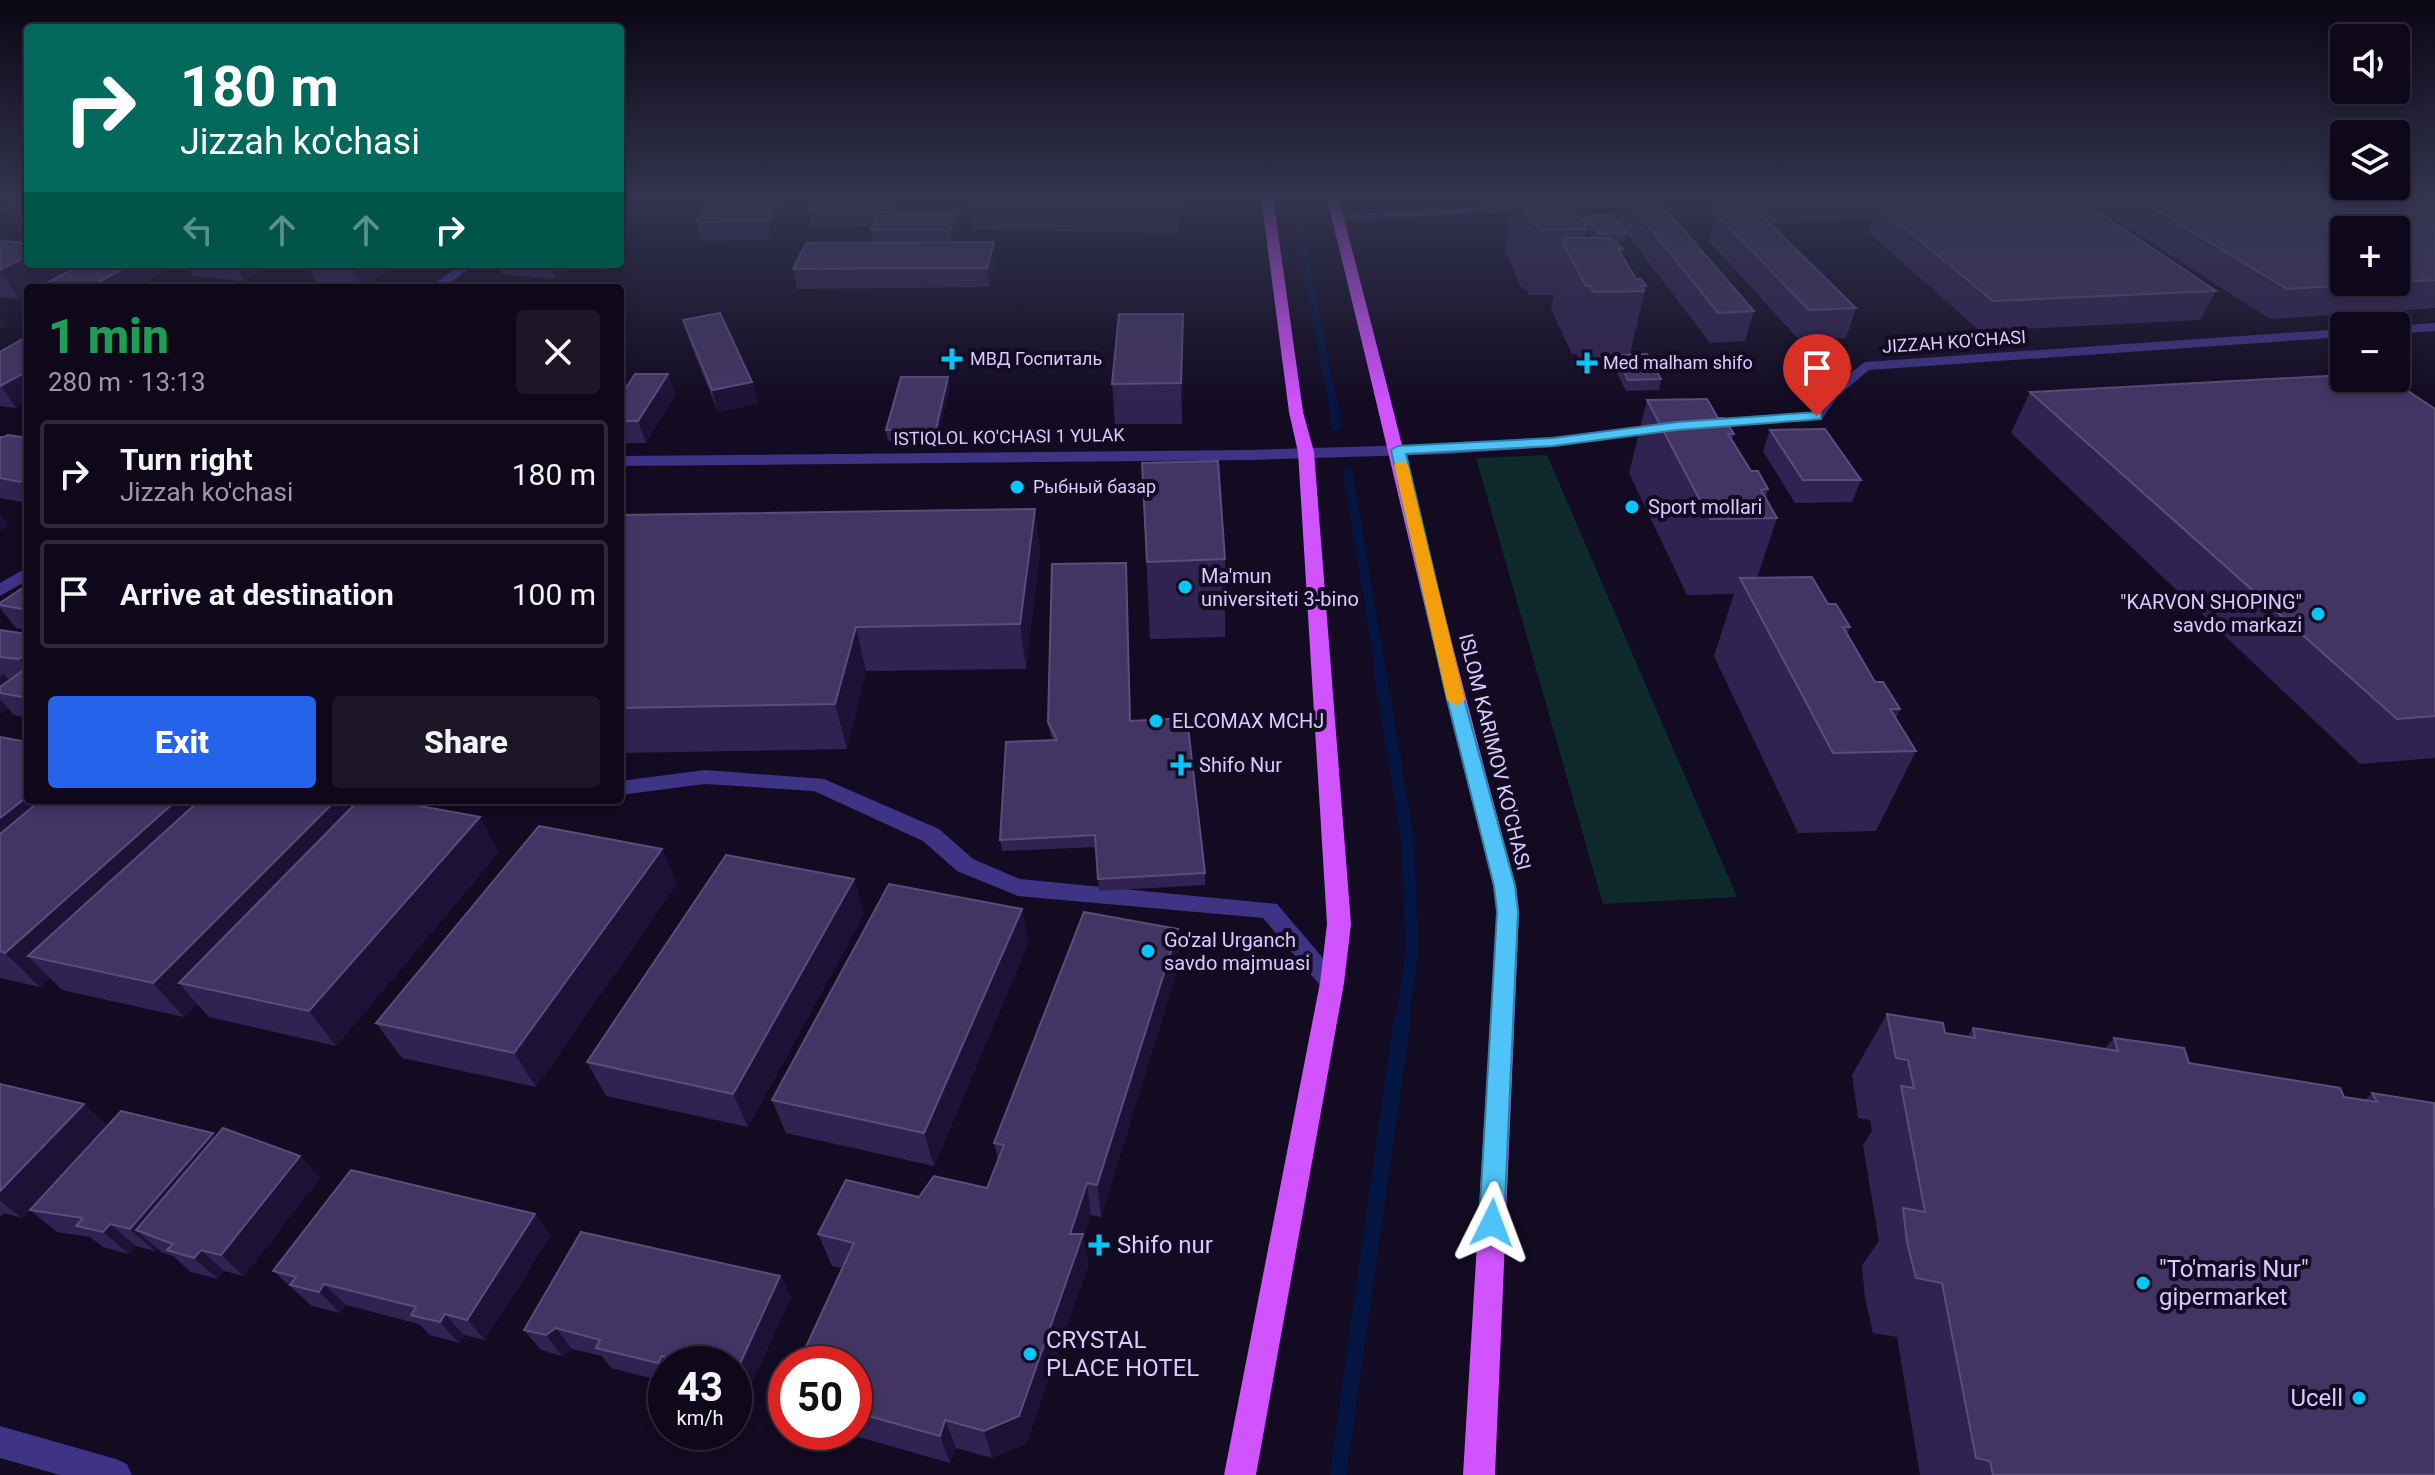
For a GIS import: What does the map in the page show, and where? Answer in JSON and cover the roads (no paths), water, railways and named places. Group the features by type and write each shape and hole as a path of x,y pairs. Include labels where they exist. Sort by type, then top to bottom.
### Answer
{"main road":[{"path":"1240,1475 1332,983 1339,924 1306,452 1296,412 1276,265"},
{"name":"ISLOM KARIMOV KO'CHASI","path":"1349,265 1398,450 1454,695 1505,886 1508,912 1479,1475"}],"street":[{"path":"441,284 463,268"},
{"path":"2410,329 2435,327"},
{"name":"JIZZAH KO'CHASI","path":"1398,450 1553,442 1685,425 1817,416 1833,393 1865,366 2330,334"},
{"name":"ISTIQLOL KO'CHASI 1 YULAK","path":"624,461 1398,450"},
{"path":"0,591 24,575"},
{"path":"624,787 705,777 817,784 931,835 965,865 1018,887 1269,910 1332,983"},
{"path":"0,1442 116,1475"}],"waterway":[{"path":"1306,265 1333,405"},
{"path":"1333,403 1337,426"},
{"path":"1348,473 1381,674"},
{"path":"1380,672 1407,836 1412,950 1402,1023"},
{"path":"1338,1475 1402,1021"}],"place":[{"name":"МВД Госпиталь","path":"952,359"},
{"name":"Med malham shifo","path":"1587,363"},
{"name":"Рыбный базар","path":"1017,487"},
{"name":"Sport mollari","path":"1632,507"},
{"name":"Ma'mun universiteti 3-bino","path":"1185,587"},
{"name":"\"KARVON SHOPING\" savdo markazi","path":"2318,614"},
{"name":"ELCOMAX MCHJ","path":"1156,721"},
{"name":"Shifo Nur","path":"1181,765"},
{"name":"Go'zal Urganch savdo majmuasi","path":"1148,951"},
{"name":"Shifo nur","path":"1099,1245"},
{"name":"\"To'maris Nur\" gipermarket","path":"2143,1283"},
{"name":"CRYSTAL PLACE HOTEL","path":"1030,1354"},
{"name":"Ucell","path":"2359,1398"}]}
